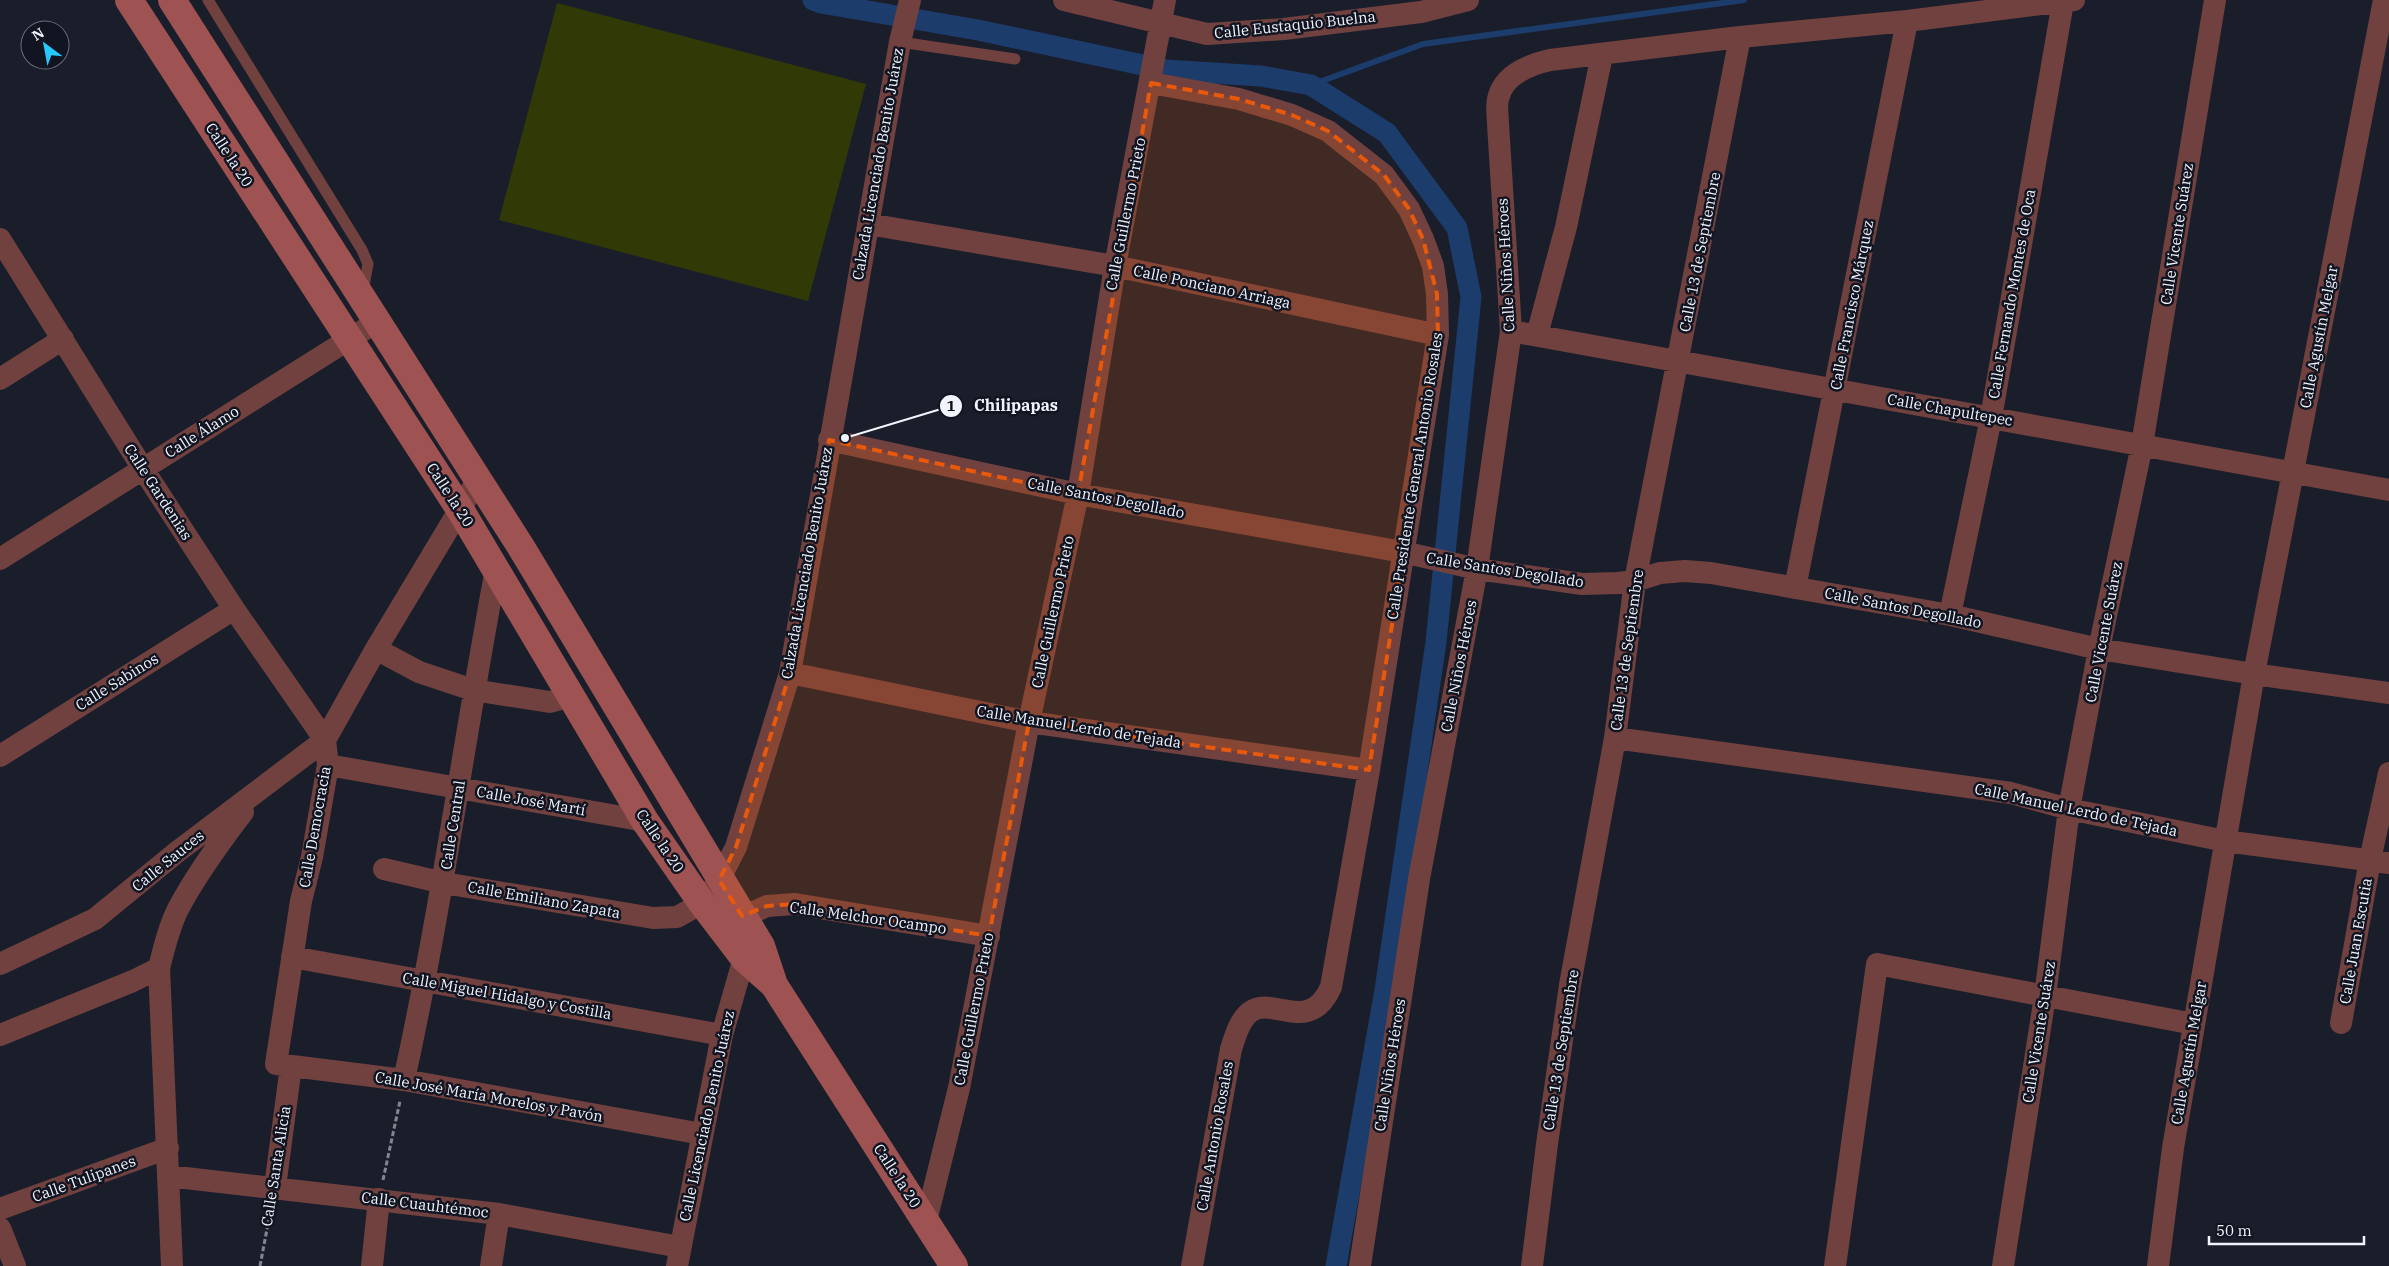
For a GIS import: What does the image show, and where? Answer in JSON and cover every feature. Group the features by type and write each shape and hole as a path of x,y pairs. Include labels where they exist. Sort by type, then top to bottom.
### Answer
{"street":[{"name":"Calle la 20","path":"129,0 461,511 646,821 702,903 732,922"},
{"name":"Calle la 20","path":"172,0 362,295 521,547 719,880 732,922 954,1266"},
{"path":"901,37 910,0"},
{"name":"Calle Eustaquio Buelna","path":"1064,0 1160,27 1206,34 1284,29 1421,12 1468,0"},
{"name":"Calle Guillermo Prieto","path":"926,1221 959,1088 1030,722 1078,494 1115,266 1165,0"},
{"name":"Calle Vicente Suárez","path":"2003,1266 2045,996 2069,809 2099,649 2142,445 2214,0"},
{"name":"Calle Agustín Melgar","path":"2158,1266 2173,1148 2254,674 2384,0"},
{"path":"1602,55 1740,37 1907,21 2068,1"},
{"name":"Calle Fernando Montes de Oca","path":"1950,615 1991,418 2068,1"},
{"name":"Calle Francisco Márquez","path":"1795,588 1836,390 1907,21"},
{"name":"Calzada Licenciado Benito Juárez","path":"702,903 719,880 736,847 790,673 829,440 901,37"},
{"name":"Calle 13 de Septiembre","path":"1532,1266 1570,985 1615,738 1635,581 1679,361 1740,37"},
{"name":"Calle Niños Héroes","path":"1360,1266 1469,567 1511,330 1503,232 1498,100 1504,84 1520,70 1533,64 1550,60 1602,55 1566,227 1537,335"},
{"name":"Calle Presidente General Antonio Rosales","path":"1151,80 1239,99 1292,116 1328,131 1384,175 1408,209 1426,248 1438,294 1438,335 1409,553 1331,987 1318,1007 1290,1012 1262,1008 1251,1011"},
{"name":"Calle Ponciano Arriaga","path":"868,224 1115,266 1438,335"},
{"name":"Calle Gardenias","path":"0,239 64,339 143,469 234,609 325,740"},
{"name":"Calle Álamo","path":"0,559 378,321"},
{"name":"Calle Chapultepec","path":"1511,330 2389,490"},
{"path":"0,379 64,339"},
{"name":"Calle Santos Degollado","path":"829,440 1078,494 1409,553 1469,567 1582,584 1635,581 1660,573 1685,571 1711,573 1950,615 2099,649 2254,674 2389,692"},
{"path":"325,740 376,649 478,480"},
{"name":"Calle Central","path":"404,1080 426,982 444,882 473,690 496,570"},
{"name":"Calle Sabinos","path":"0,756 234,609"},
{"path":"376,649 419,672 473,690 550,702 572,696"},
{"name":"Calle Manuel Lerdo de Tejada","path":"790,673 1030,722 1369,770"},
{"name":"Calle Manuel Lerdo de Tejada","path":"1615,738 2011,794 2069,809 2226,841 2380,862"},
{"name":"Calle Democracia","path":"283,1065 292,957 328,765 325,740"},
{"name":"Calle Sauces","path":"0,964 95,918 177,852 325,740"},
{"name":"Calle José Martí","path":"328,765 646,821"},
{"name":"Calle Juan Escutia","path":"2341,1023 2380,862 2389,773"},
{"path":"172,1266 159,968 167,935 178,909 221,840 260,790"},
{"name":"Calle Emiliano Zapata","path":"384,868 444,882 653,918 678,917 702,903"},
{"name":"Calle Melchor Ocampo","path":"732,922 767,906 795,904 989,936"},
{"name":"Calle Licenciado Benito Juárez","path":"679,1256 722,1034 752,952"},
{"name":"Calle Miguel Hidalgo y Costilla","path":"292,957 722,1034"},
{"path":"1835,1266 1877,964 2194,1024"},
{"path":"0,1035 133,981 159,968"},
{"name":"Calle Antonio Rosales","path":"1192,1266 1231,1049 1236,1033 1251,1011"},
{"name":"Calle José María Morelos y Pavón","path":"283,1065 404,1080 702,1134"},
{"name":"Calle Santa Alicia","path":"275,1187 283,1065"},
{"name":"Calle Tulipanes","path":"0,1209 168,1148"},
{"name":"Calle Cuauhtémoc","path":"168,1176 499,1214 679,1256"},
{"path":"372,1266 379,1200"},
{"path":"491,1266 499,1214"},
{"path":"0,1228 14,1266"}],"lane":[{"path":"208,0 362,250 368,264 362,295"},
{"path":"901,37 1015,59"}],"path":[{"path":"379,1200 404,1080"},
{"name":"Calle Santa Alicia","path":"260,1266 275,1187"}],"highlighted area":[{"path":"1151,83 1239,99 1292,115 1328,131 1384,175 1409,209 1423,239 1437,294 1438,335 1369,770 1029,722 989,936 795,904 767,906 742,916 719,880 736,847 790,673 829,440 1078,494"}],"green space":[{"path":"557,3 866,84 808,301 499,220"}],"waterway":[{"path":"813,0 821,3 978,30 1166,70 1261,76 1311,85 1387,133 1457,228 1471,297 1436,642 1385,990 1336,1266"},
{"path":"1311,85 1423,44 1744,0"}],"place":[{"name":"Chilipapas","path":"845,438"}]}
